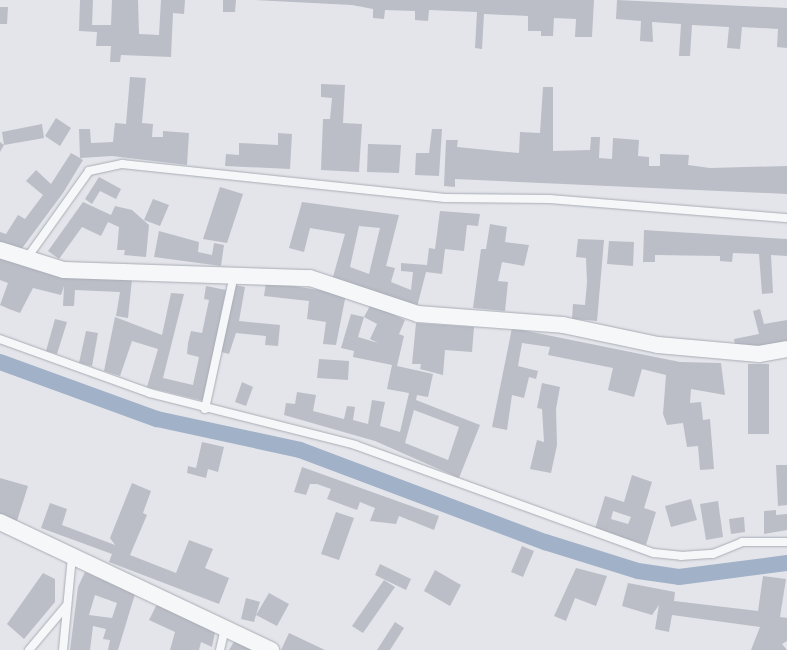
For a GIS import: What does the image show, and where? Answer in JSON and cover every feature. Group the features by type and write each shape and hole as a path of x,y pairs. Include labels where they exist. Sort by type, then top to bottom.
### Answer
{"street":[{"path":"0,250 64,270 310,278 418,314 563,325 718,352 759,354 787,349"},
{"path":"0,522 226,626 271,650"}],"lane":[{"path":"27,258 89,172 122,164 445,198 550,199 787,218"},
{"path":"205,408 234,275"},
{"path":"0,339 205,408 355,445 654,553 680,556 713,554 742,542 787,542"},
{"path":"63,650 72,554"},
{"path":"30,650 67,605"},
{"path":"220,650 226,626"}],"building":[{"path":"80,0 93,0 92,25 111,25 112,0 138,0 139,34 159,35 161,0 185,0 184,14 173,13 171,57 121,55 120,62 110,62 111,46 96,46 97,32 79,31"},
{"path":"223,0 236,0 235,12 223,12"},
{"path":"254,0 594,0 592,37 575,37 576,19 554,18 553,36 541,36 541,31 528,31 528,16 484,14 482,49 475,48 477,12 429,10 428,21 415,20 415,11 385,10 384,19 373,18 373,9 352,5"},
{"path":"617,0 787,8 787,48 777,47 778,29 742,27 740,49 727,48 729,27 692,25 690,56 679,56 681,24 652,22 653,42 640,41 641,21 616,19"},
{"path":"0,7 8,7 7,24 0,24"},
{"path":"130,77 146,78 142,123 153,124 152,137 163,137 163,131 189,133 187,165 112,156 80,158 79,129 90,129 91,143 113,142 115,123 126,124"},
{"path":"321,84 345,85 343,123 362,124 359,172 321,170 323,119 330,119 332,98 321,97"},
{"path":"543,87 553,87 553,151 590,150 591,137 600,137 599,158 612,159 613,138 639,140 638,156 649,157 649,166 660,166 660,154 689,155 688,165 710,168 787,166 787,194 455,179 455,187 444,186 446,140 458,140 457,147 519,153 520,132 540,133"},
{"path":"56,118 71,128 60,146 45,136"},
{"path":"42,124 44,138 4,145 2,132"},
{"path":"432,129 442,129 439,176 415,175 416,153 429,153"},
{"path":"278,133 292,134 290,169 225,166 226,154 239,155 239,143 278,145"},
{"path":"0,142 4,145 0,152"},
{"path":"368,144 401,145 399,173 367,172"},
{"path":"71,153 83,160 63,193 20,251 0,244 0,232 6,234 18,215 25,219 43,195 26,181 36,170 51,184"},
{"path":"99,177 121,189 116,199 100,191 92,204 85,199"},
{"path":"220,187 243,194 227,243 203,239"},
{"path":"153,199 169,205 160,226 144,220"},
{"path":"83,202 111,215 115,206 132,210 149,225 146,257 124,255 125,250 117,250 119,227 108,222 101,236 82,227 59,259 48,251"},
{"path":"302,202 399,215 386,266 395,268 391,282 411,290 413,272 401,271 401,263 427,265 429,248 435,249 440,211 480,214 478,226 467,225 464,251 445,249 442,274 426,272 417,307 333,277 345,234 310,228 304,252 289,248","holes":["359,226 380,228 369,274 350,267"]},
{"path":"490,224 507,227 505,242 529,245 524,266 502,262 498,281 508,282 505,311 473,308 481,249 486,249"},
{"path":"644,230 787,239 787,256 771,255 773,293 762,294 759,254 733,253 732,262 720,261 720,256 655,255 655,262 643,262"},
{"path":"159,231 199,242 198,252 212,255 214,243 224,245 221,266 154,257"},
{"path":"578,239 604,240 597,321 572,319 573,304 585,305 587,282 586,258 576,257"},
{"path":"609,241 634,242 633,266 607,264"},
{"path":"0,256 132,279 128,318 116,316 120,292 75,290 74,306 63,306 64,286 61,295 33,288 20,313 0,305 8,283 0,280"},
{"path":"266,282 346,294 336,345 323,344 326,322 307,319 309,301 264,296"},
{"path":"235,285 245,287 239,321 280,325 278,346 265,345 266,336 236,333 229,354 221,352"},
{"path":"206,286 226,290 204,401 147,387 158,349 132,341 120,376 104,371 115,317 162,335 171,293 184,294 163,378 193,385 199,357 187,354 188,343 191,331 202,333 209,300 204,299"},
{"path":"371,304 405,320 399,334 404,336 397,366 433,374 428,397 417,395 416,400 480,425 459,478 375,441 284,415 286,403 295,404 297,392 316,395 313,411 344,419 347,406 355,407 353,420 368,424 372,400 385,402 380,426 400,432 409,393 387,389 392,365 353,357 354,351 341,348 351,314 364,317","holes":["364,317 377,324 370,339 378,343 358,337","414,410 459,427 448,460 405,443"]},
{"path":"760,309 764,324 787,320 787,341 736,350 734,339 759,334 753,311"},
{"path":"55,319 67,322 57,354 46,351"},
{"path":"416,323 474,327 472,352 445,350 443,375 420,369 421,364 412,364"},
{"path":"512,328 680,362 721,363 725,395 691,389 690,403 701,402 703,420 710,419 714,469 700,470 698,446 687,447 683,423 667,425 663,414 666,375 642,369 634,397 608,390 613,368 548,355 550,347 522,343 518,366 538,371 536,379 529,377 524,398 512,395 507,430 492,427"},
{"path":"86,331 98,333 92,366 79,363"},
{"path":"319,359 349,361 348,380 317,378"},
{"path":"748,364 769,364 769,434 748,434"},
{"path":"242,382 253,387 246,406 235,402"},
{"path":"542,383 560,387 556,409 557,445 551,473 530,469 537,440 544,442 542,409 537,408"},
{"path":"202,442 224,447 218,472 208,469 206,478 187,473 188,466 196,468"},
{"path":"776,465 787,465 787,505 778,506"},
{"path":"302,467 439,516 434,530 399,516 396,524 370,521 375,508 360,502 357,510 327,499 331,489 317,484 310,484 306,495 294,492"},
{"path":"632,475 652,482 644,508 656,512 646,545 595,529 605,496 624,502","holes":["613,511 631,517 628,524 611,519"]},
{"path":"0,478 28,486 17,521 0,516"},
{"path":"132,483 151,491 143,513 147,515 130,555 176,573 189,540 213,549 205,568 229,578 219,604 109,562 112,554 41,528 50,503 67,509 62,525 115,545 110,538"},
{"path":"691,499 697,520 671,527 665,506"},
{"path":"718,501 723,537 706,540 700,504"},
{"path":"776,510 776,515 787,514 787,530 764,534 764,511"},
{"path":"336,512 354,518 339,560 321,554"},
{"path":"744,517 745,532 731,534 729,519"},
{"path":"522,546 534,551 523,577 511,572"},
{"path":"380,564 411,579 406,590 375,575"},
{"path":"576,568 607,576 596,606 575,598 566,621 554,616"},
{"path":"435,570 461,585 450,606 424,591"},
{"path":"85,572 135,594 118,650 108,650 110,640 103,639 106,629 93,626 90,650 70,650 78,587","holes":["95,595 117,603 112,618 89,615"]},
{"path":"43,573 55,579 55,602 24,639 7,624"},
{"path":"763,576 786,579 780,617 787,618 787,641 782,644 787,650 751,650 760,627 672,615 669,632 655,629 659,605 652,615 622,606 628,583 675,592 674,601 758,611"},
{"path":"384,580 395,587 363,633 352,626"},
{"path":"269,593 289,604 277,626 256,615"},
{"path":"246,598 260,602 254,622 241,619"},
{"path":"157,604 215,632 212,647 201,642 199,650 170,650 175,632 149,620"},
{"path":"395,622 404,628 390,650 377,650"},
{"path":"289,633 325,650 281,650"},
{"path":"235,640 255,650 229,650"}],"waterway":[{"path":"0,362 157,419 300,450 545,542 638,571 679,577 787,563"}]}
